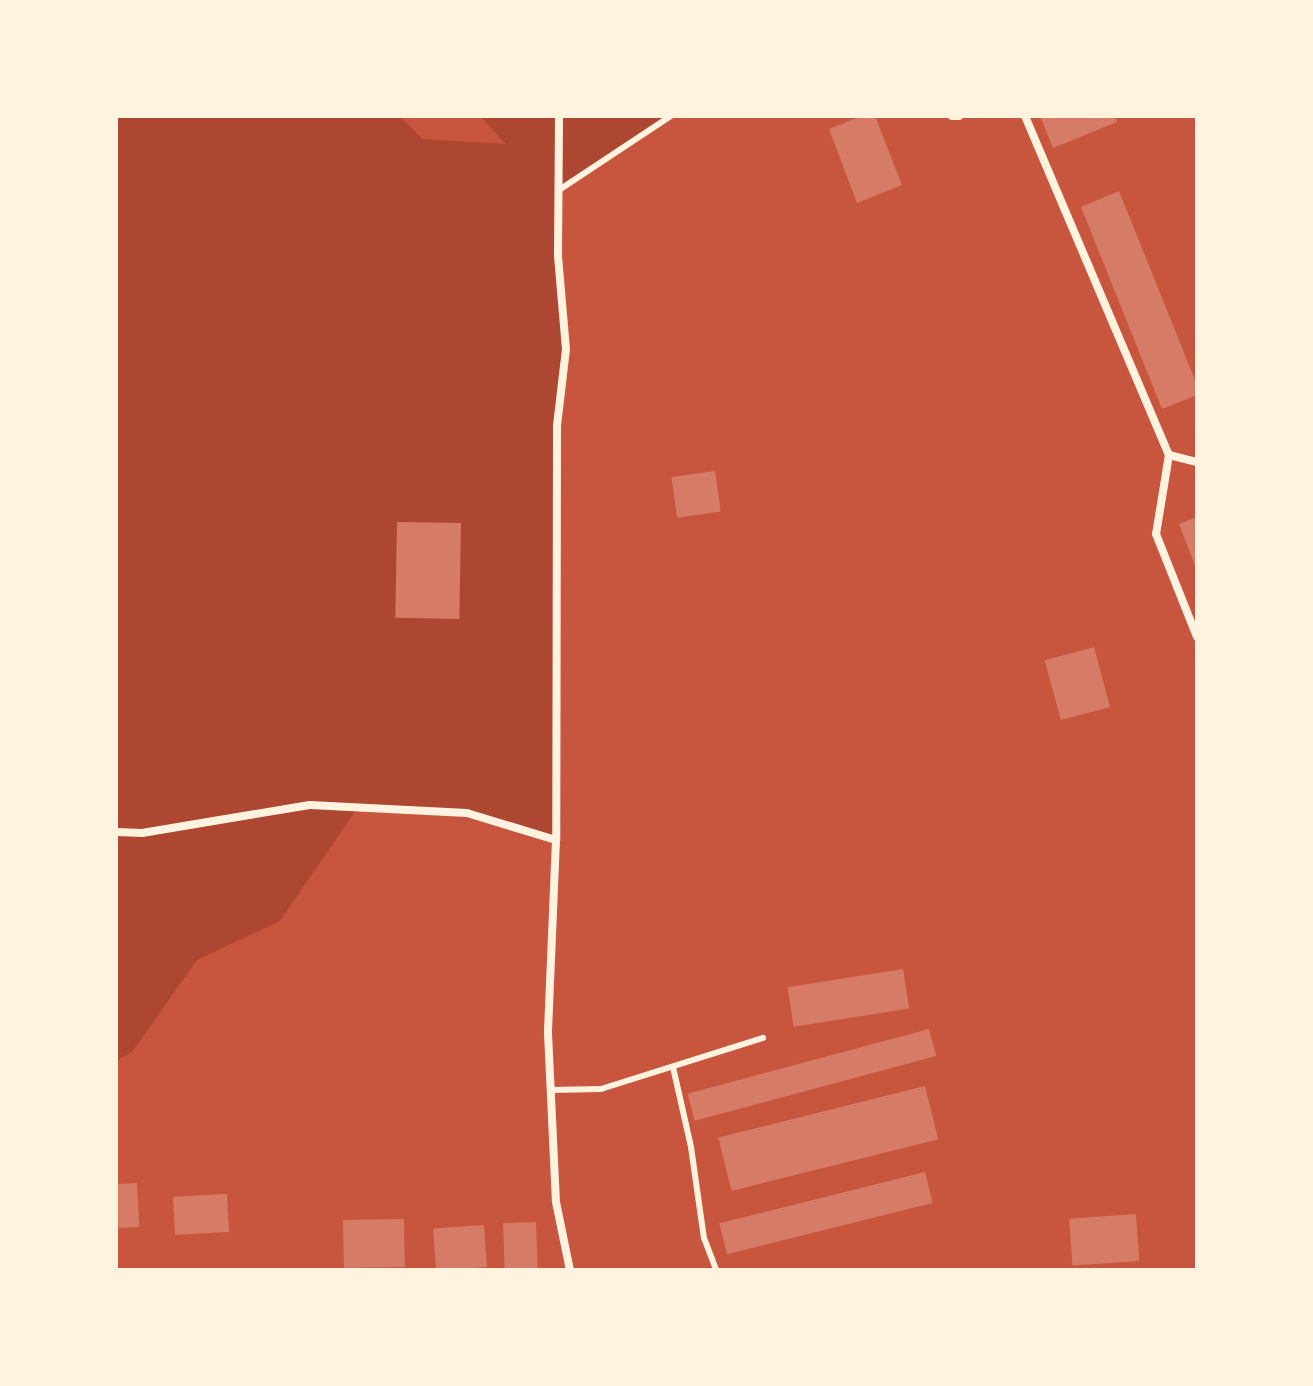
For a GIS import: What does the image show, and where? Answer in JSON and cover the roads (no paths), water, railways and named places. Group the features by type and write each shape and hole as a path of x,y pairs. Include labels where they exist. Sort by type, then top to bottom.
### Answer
{"street":[{"path":"559,116 558,256 566,349 557,426 556,840 548,1033 556,1202 570,1270"},
{"path":"952,116 959,116"},
{"path":"1025,116 1169,455 1156,534 1197,637"},
{"path":"1169,455 1197,462"},
{"path":"116,832 142,833 310,805 467,813 556,840"}],"lane":[{"path":"559,190 671,116"},
{"path":"550,1090 601,1089 763,1038"},
{"path":"673,1067 691,1147 704,1238 716,1270"}]}
